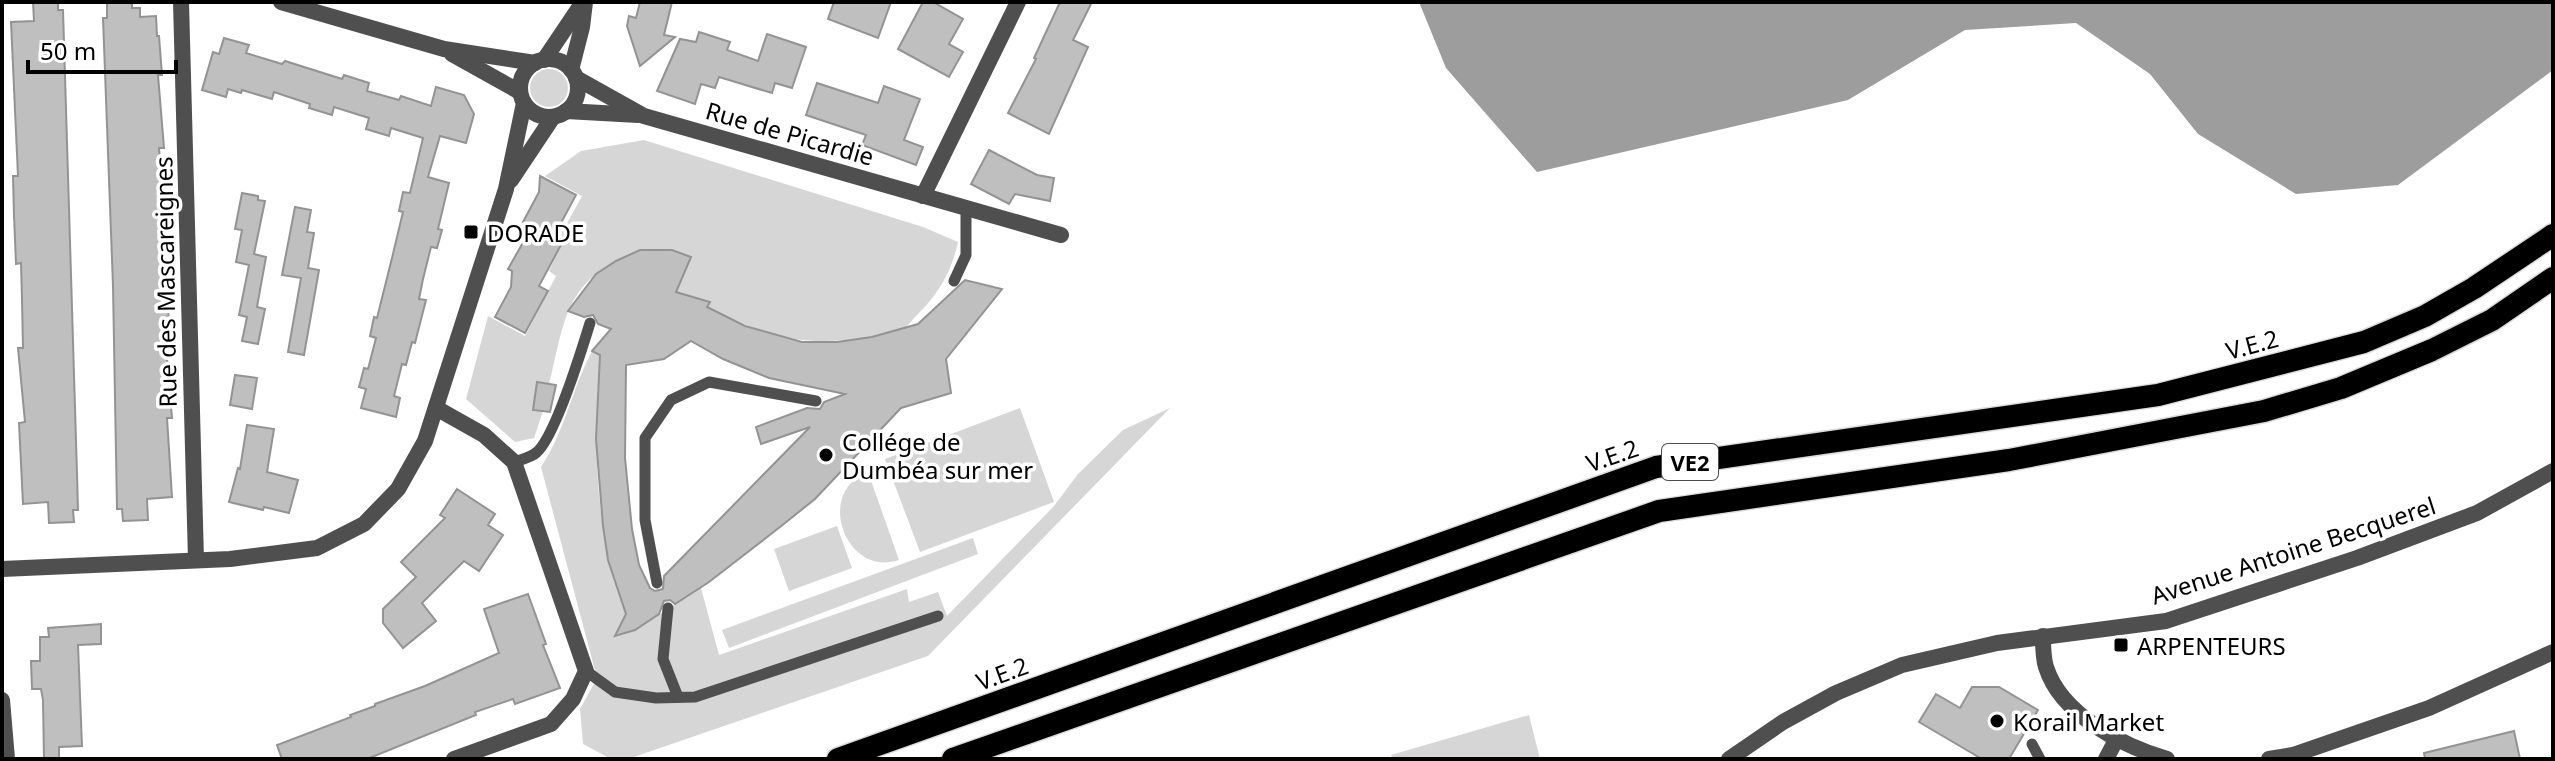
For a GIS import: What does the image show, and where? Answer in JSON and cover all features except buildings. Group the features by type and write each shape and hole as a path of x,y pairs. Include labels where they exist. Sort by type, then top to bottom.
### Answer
{"highway":[{"name":"V.E.2","path":"838,759 1656,467 2158,395 2364,342 2450,302 2553,235"},
{"name":"VE2","path":"953,759 1659,511 2009,460 2290,404 2341,388 2432,350 2492,320 2553,278"}],"street":[{"name":"Rue des Mascareignes","path":"181,2 196,560"},
{"path":"281,2 444,49 554,60 573,74"},
{"path":"2,569 230,559 317,548 364,524 398,489 425,441 506,189 522,98 523,75 540,61 584,2"},
{"path":"506,189 560,114 575,100 573,74 584,2"},
{"path":"923,196 1018,2"},
{"path":"444,49 522,98 536,114 560,114"},
{"name":"Rue de Picardie","path":"573,74 644,116 1061,235"},
{"name":"Rue de Picardie","path":"560,114 644,116"},
{"path":"436,408 484,435 514,462 586,671 573,699 551,724 454,759"},
{"name":"Avenue Antoine Becquerel","path":"1729,759 1783,722 1836,693 1902,665 1954,651 2043,636 2166,621 2253,594 2477,513 2553,471"},
{"path":"2043,636 2044,664 2054,684 2084,717 2116,740 2167,759"},
{"path":"2269,759 2293,755 2429,708 2553,652"},
{"path":"2,700 7,759"},
{"path":"2106,759 2116,740"}],"lane":[{"path":"954,281 966,255 966,206"},
{"path":"514,462 537,452 547,435 568,391 590,323"},
{"path":"657,583 645,520 645,438 671,400 709,382 816,401"},
{"path":"668,608 663,659 678,697"},
{"path":"586,671 615,692 656,698 695,697 938,616"},
{"path":"2032,744 2040,759"}],"shaded area":[{"path":"1419,2 2553,2 2553,70 2398,185 2296,194 2198,134 2150,74 2076,23 1965,30 1848,100 1537,172 1446,68"},
{"path":"549,69 562,75 568,88 562,101 549,107 536,101 530,88 536,75"},
{"path":"644,140 923,227 958,242 948,273 932,299 904,328 878,336 824,341 772,334 720,313 716,319 676,292 691,257 654,251 619,259 589,280 577,295 565,320 549,384 537,383 533,410 543,411 534,438 515,442 466,399 488,316 525,336 556,276 549,271 563,241 559,238 582,196 545,176 581,151"},
{"path":"592,351 600,355 597,453 602,519 615,583 626,614 616,635 635,630 701,588 719,655 907,589 909,602 938,592 947,616 1054,506 1078,474 1123,430 1170,408 928,656 628,759 611,759 583,744 580,709 597,678 541,467 556,439"},
{"path":"1020,408 1054,502 920,552 885,459"},
{"path":"868,472 899,560 880,562 864,557 843,530 840,513 843,497 852,482"},
{"path":"837,526 852,568 789,591 774,549"},
{"path":"973,538 978,554 729,648 722,630"},
{"path":"1529,715 1540,759 1393,759 1391,755"}],"place":[{"name":"DORADE","path":"471,232"},
{"name":"Collége de Dumbéa sur mer","path":"826,455"},
{"name":"ARPENTEURS","path":"2121,645"},
{"name":"Korail Market","path":"1997,721"}]}
